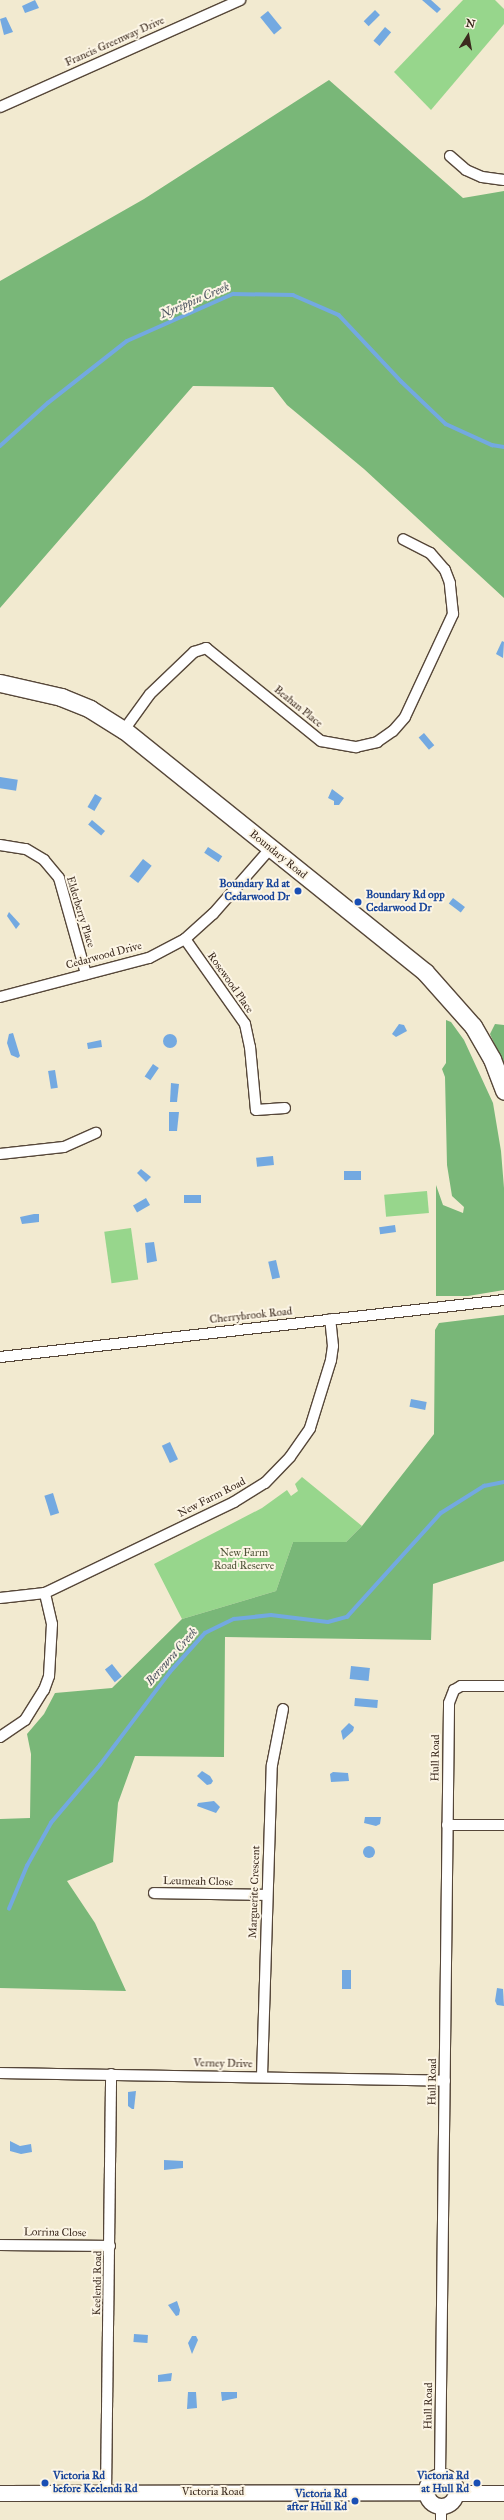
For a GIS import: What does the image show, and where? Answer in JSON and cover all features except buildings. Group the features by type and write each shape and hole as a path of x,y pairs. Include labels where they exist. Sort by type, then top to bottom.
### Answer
{"main road":[{"name":"Boundary Road","path":"0,683 61,697 90,709 124,730 270,849 425,972 473,1026 492,1059 504,1091"}],"street":[{"name":"Francis Greenway Drive","path":"0,107 240,0"},
{"path":"450,156 466,170 482,177 504,180"},
{"name":"Beahan Place","path":"124,730 150,694 194,652 206,648 321,741 356,748 383,738 393,731 405,717 453,614 450,583 445,570 430,553 404,539"},
{"name":"Elderberry Place","path":"0,845 26,849 44,860 59,878 86,974"},
{"name":"Cedarwood Drive","path":"0,997 149,958 185,939 213,914 270,849"},
{"name":"Rosewood Place","path":"185,939 245,1024 250,1047 256,1110 285,1108"},
{"path":"0,1154 64,1147 96,1133"},
{"name":"Cherrybrook Road","path":"0,1357 504,1300"},
{"name":"New Farm Road","path":"0,1598 45,1593 250,1494 277,1472 300,1443 316,1413 331,1360 333,1346 330,1319"},
{"path":"0,1737 25,1720 44,1690 49,1676 52,1624 45,1593"},
{"name":"Hull Road","path":"440,2476 449,1703 454,1690 465,1685 504,1686"},
{"name":"Marguerite Crescent","path":"262,2076 272,1766 283,1709"},
{"path":"447,1825 504,1825"},
{"name":"Leumeah Close","path":"154,1893 267,1895"},
{"name":"Verney Drive","path":"0,2073 445,2080"},
{"name":"Keelendi Road","path":"106,2493 112,2074"},
{"name":"Lorrina Close","path":"0,2245 110,2246"},
{"path":"440,2476 452,2481 456,2493 452,2501 441,2513 432,2504 425,2492 431,2479 440,2476"},
{"name":"Victoria Road","path":"0,2493 425,2492"},
{"path":"456,2493 504,2493"}],"green space":[{"path":"463,0 495,0 504,9 504,24 431,110 394,72"},
{"path":"329,80 463,198 504,191 504,598 364,469 287,405 273,387 193,386 0,608 0,281 144,199"},
{"path":"446,1020 451,1022 464,1040 493,1103 501,1151 504,1188 504,1290 468,1296 436,1296 436,1185 443,1205 463,1213 464,1207 452,1196 447,1165 445,1077 442,1069 446,1063"},
{"path":"495,1024 504,1025 504,1066 490,1034"},
{"path":"427,1191 429,1213 386,1217 384,1195"},
{"path":"131,1228 138,1279 111,1283 104,1232"},
{"path":"504,1315 504,1561 433,1584 431,1640 225,1637 224,1757 135,1756 118,1803 113,1862 67,1881 95,1923 126,1991 0,1988 0,1819 30,1818 31,1754 27,1734 44,1714 55,1693 112,1688 182,1619 276,1591 293,1542 346,1542 362,1526 434,1434 435,1330 439,1323"},
{"name":"New Farm Road Reserve","path":"302,1477 362,1526 346,1542 293,1542 276,1591 182,1619 154,1564 262,1508 287,1490 291,1496 298,1491 295,1484"}],"water":[{"path":"35,0 39,8 25,13 22,6"},
{"path":"422,0 431,0 441,9 437,13"},
{"path":"375,10 380,15 369,26 364,21"},
{"path":"268,11 282,28 274,34 260,17"},
{"path":"6,17 13,32 4,35 0,19"},
{"path":"385,27 391,32 380,46 373,41"},
{"path":"502,641 504,642 503,658 496,654"},
{"path":"424,733 434,745 429,750 419,737"},
{"path":"0,777 18,780 16,791 0,788"},
{"path":"332,789 344,798 339,805 334,805 334,801 328,798"},
{"path":"95,794 102,798 94,811 88,807"},
{"path":"92,820 105,831 101,836 88,825"},
{"path":"208,847 222,856 218,862 204,853"},
{"path":"143,859 152,866 138,883 129,876"},
{"path":"453,898 465,907 461,913 449,904"},
{"path":"9,912 20,924 16,929 7,916"},
{"path":"399,1024 404,1025 407,1031 396,1037 392,1034"},
{"path":"13,1033 20,1056 18,1058 11,1055 7,1043 9,1034"},
{"path":"170,1034 175,1036 177,1041 175,1046 170,1048 165,1046 163,1041 165,1036"},
{"path":"101,1040 102,1047 88,1049 87,1043"},
{"path":"153,1064 159,1068 150,1080 145,1076"},
{"path":"55,1070 58,1088 51,1089 48,1071"},
{"path":"171,1083 179,1084 177,1102 170,1102"},
{"path":"169,1112 179,1112 177,1131 169,1131"},
{"path":"273,1156 274,1165 257,1167 256,1158"},
{"path":"141,1169 151,1177 146,1182 137,1173"},
{"path":"344,1171 361,1171 361,1180 344,1180"},
{"path":"184,1195 201,1195 201,1203 184,1203"},
{"path":"146,1198 150,1205 137,1212 133,1206"},
{"path":"39,1214 39,1222 22,1224 20,1217"},
{"path":"395,1225 396,1232 380,1234 379,1227"},
{"path":"154,1242 157,1261 147,1263 145,1243"},
{"path":"276,1260 280,1278 272,1279 268,1262"},
{"path":"411,1399 427,1402 425,1410 409,1407"},
{"path":"170,1442 178,1459 170,1463 162,1446"},
{"path":"53,1493 59,1513 51,1516 44,1496"},
{"path":"112,1664 122,1677 115,1682 105,1670"},
{"path":"351,1666 370,1668 369,1681 350,1679"},
{"path":"355,1698 378,1700 377,1708 354,1706"},
{"path":"349,1723 354,1727 353,1731 343,1740 341,1731"},
{"path":"202,1771 210,1776 213,1781 211,1784 207,1785 197,1776"},
{"path":"333,1772 348,1773 349,1781 331,1782 330,1774"},
{"path":"214,1801 220,1807 216,1813 197,1806 198,1803"},
{"path":"365,1817 381,1817 380,1824 376,1826 364,1823"},
{"path":"367,1846 371,1846 375,1852 371,1858 367,1858 363,1854 363,1850"},
{"path":"342,1970 351,1970 351,1989 342,1989"},
{"path":"497,1988 503,1989 504,2006 497,2005 495,2001"},
{"path":"136,2091 134,2109 132,2109 128,2106 128,2092"},
{"path":"10,2141 20,2146 31,2144 32,2152 21,2154 10,2151"},
{"path":"164,2160 183,2161 183,2168 164,2170"},
{"path":"177,2301 180,2310 179,2315 176,2316 168,2305"},
{"path":"134,2334 148,2335 147,2343 133,2342"},
{"path":"192,2336 196,2336 198,2340 192,2354 188,2343"},
{"path":"172,2373 171,2381 158,2382 158,2375"},
{"path":"188,2392 196,2392 197,2408 187,2409"},
{"path":"221,2392 237,2392 237,2398 222,2401"}],"waterway":[{"name":"Nyrippin Creek","path":"0,446 48,403 127,341 233,294 293,295 339,315 401,381 446,424 492,445 504,447"},
{"name":"Berowra Creek","path":"9,1909 27,1866 51,1823 100,1765 170,1672 205,1633 234,1619 271,1615 328,1622 347,1617 441,1513 484,1486 504,1482"}],"place":[{"name":"Boundary Rd at Cedarwood Dr","path":"298,891"},
{"name":"Boundary Rd opp Cedarwood Dr","path":"358,902"},
{"name":"Victoria Rd before Keelendi Rd","path":"45,2483"},
{"name":"Victoria Rd at Hull Rd","path":"477,2483"},
{"name":"Victoria Rd after Hull Rd","path":"355,2501"}]}
